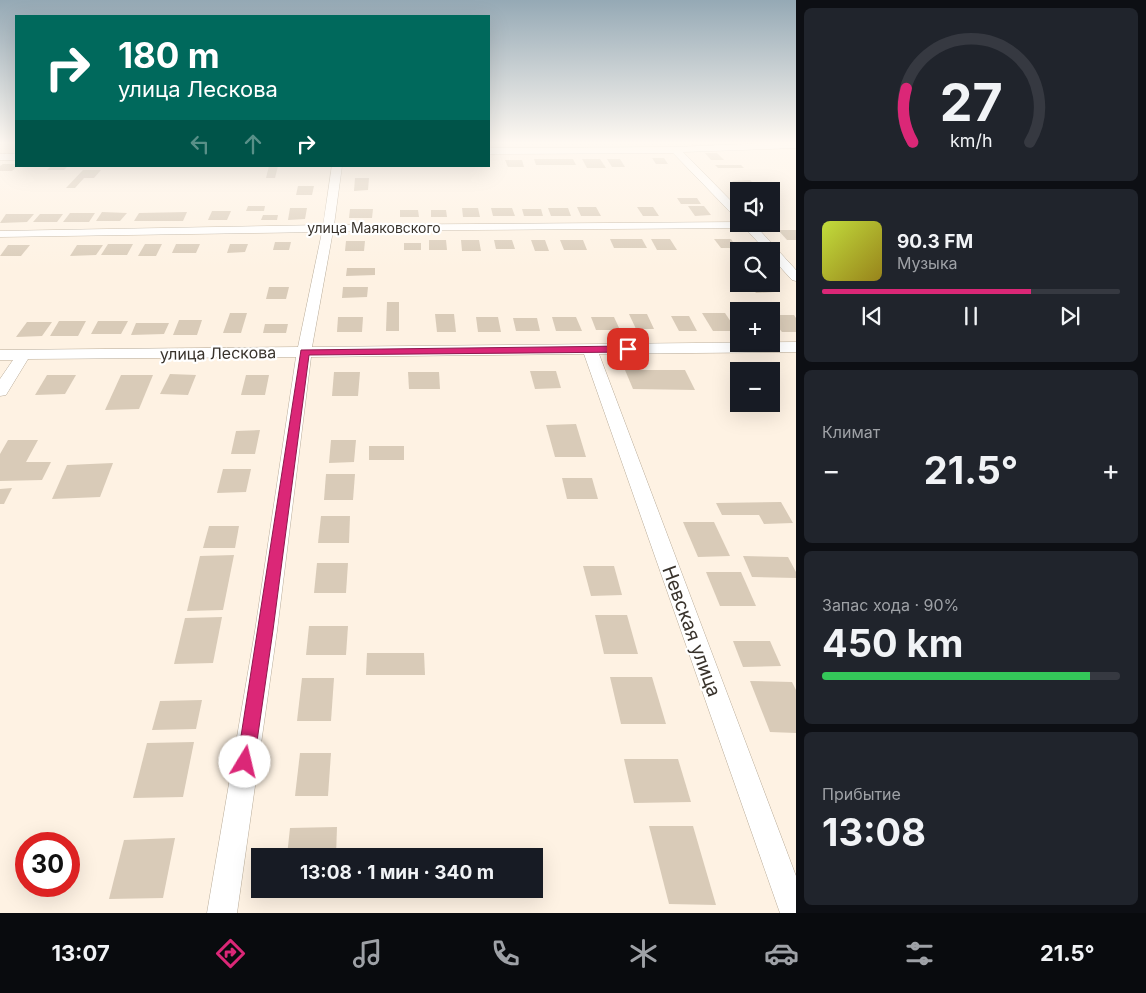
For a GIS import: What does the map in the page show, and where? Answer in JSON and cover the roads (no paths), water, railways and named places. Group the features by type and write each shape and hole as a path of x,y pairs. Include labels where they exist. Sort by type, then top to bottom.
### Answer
{"street":[{"path":"222,913 266,630 304,352 328,228 334,185"},
{"path":"710,185 730,206"},
{"name":"улица Маяковского","path":"0,234 328,228 730,225"},
{"path":"754,232 796,277"},
{"name":"улица Лескова","path":"0,355 796,347"},
{"name":"Невская улица","path":"590,350 794,913"},
{"path":"0,391 24,355"}]}
